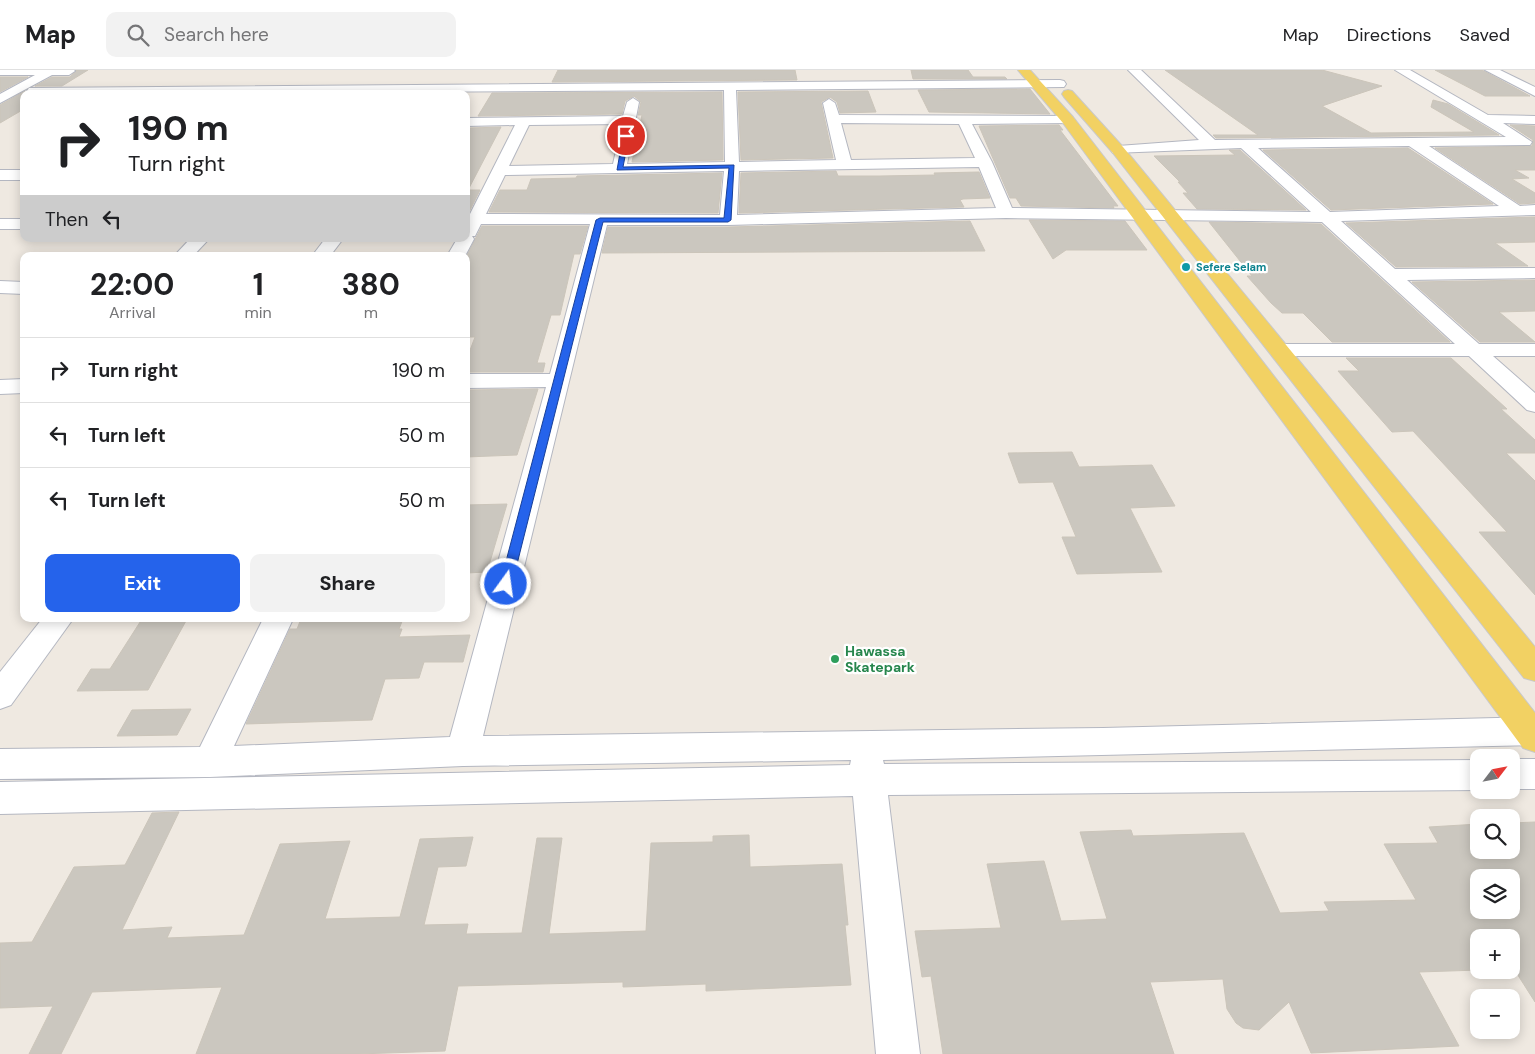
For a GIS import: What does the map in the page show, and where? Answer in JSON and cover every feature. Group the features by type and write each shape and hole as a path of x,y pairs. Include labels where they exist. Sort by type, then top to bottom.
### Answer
{"main road":[{"path":"1042,77 1068,120 1534,733"},
{"path":"1042,77 1118,150 1535,669"}],"street":[{"path":"0,99 52,70"},
{"path":"0,71 70,70"},
{"path":"35,90 70,70"},
{"path":"804,70 807,85"},
{"path":"1134,70 1211,144"},
{"path":"1401,70 1530,144"},
{"path":"1491,70 1535,92"},
{"path":"235,90 254,75"},
{"path":"139,90 160,76"},
{"path":"446,90 456,76"},
{"path":"457,90 543,83 637,86 824,85 1042,77"},
{"path":"824,85 845,165"},
{"path":"619,169 637,86"},
{"path":"728,220 732,166 730,86"},
{"path":"0,109 20,98"},
{"path":"834,119 1068,120"},
{"path":"963,119 985,162 1006,213"},
{"path":"1486,119 1535,120"},
{"path":"470,122 629,120"},
{"path":"471,219 500,171 524,121"},
{"path":"1414,143 1516,210"},
{"path":"1118,150 1211,144 1530,144"},
{"path":"1246,145 1535,405"},
{"path":"500,171 985,162"},
{"path":"4,175 20,167"},
{"path":"4,175 20,175"},
{"path":"471,219 728,220 1006,213 1325,216 1535,210"},
{"path":"463,751 600,220"},
{"path":"0,224 20,224"},
{"path":"187,252 197,242"},
{"path":"324,252 332,242"},
{"path":"1390,275 1535,273"},
{"path":"0,288 20,288"},
{"path":"1278,350 1535,350"},
{"path":"470,381 558,380"},
{"path":"0,387 20,386"},
{"path":"0,696 56,622"},
{"path":"210,762 277,622"},
{"path":"1470,775 868,763 463,751 210,762 14,764 1,800 868,763 1534,733"},
{"path":"868,763 898,1054"},
{"path":"1520,774 1535,774"}],"building":[{"path":"76,70 88,70 62,86 35,86 52,77 70,77"},
{"path":"558,70 795,70 797,80 552,82"},
{"path":"911,70 968,70 973,77 1005,77 1007,79 913,79"},
{"path":"1165,70 1322,70 1382,86 1322,106 1371,133 1474,132 1431,107 1433,100 1448,104 1499,135 1216,138 1213,135 1258,135"},
{"path":"1435,70 1482,70 1530,96 1485,96"},
{"path":"0,77 28,77 0,92"},
{"path":"1030,89 1050,114 929,112 918,90"},
{"path":"868,91 876,112 840,113 837,102 830,97 821,102 833,158 741,160 738,92"},
{"path":"722,92 723,160 632,162 642,115 638,115 641,102 634,96 625,101 622,114 478,116 492,93"},
{"path":"20,94 20,111 0,123 0,105"},
{"path":"1059,125 1063,130 1060,130 1118,206 1113,206 1114,208 1021,206 1016,198 1010,198 979,126"},
{"path":"1510,125 1535,126 1535,170 1515,170 1529,178 1512,179 1535,193 1535,203 1520,204 1435,148 1532,146 1533,140"},
{"path":"501,127 470,186 470,128"},
{"path":"1408,148 1493,204 1331,210 1263,150"},
{"path":"1229,150 1240,150 1306,210 1197,209 1183,193 1188,193 1178,182 1180,182 1154,156 1235,155"},
{"path":"836,171 838,176 935,175 934,173 979,172 990,198 960,200 964,207 739,213 741,173"},
{"path":"722,173 718,213 489,212 500,190 527,190 531,179 576,178 577,176"},
{"path":"470,190 480,190 470,210"},
{"path":"1535,217 1535,242 1495,243 1528,266 1396,267 1346,223"},
{"path":"1029,220 1125,221 1147,250 1066,250 1053,259"},
{"path":"970,221 985,251 602,253 608,227 728,227"},
{"path":"1209,222 1321,224 1450,342 1332,342 1303,313 1282,313 1271,303 1247,276 1252,276"},
{"path":"482,226 588,226 580,254 574,254 560,315 551,315 537,363 545,363 543,372 470,372 470,350 475,337 470,337 469,252"},
{"path":"1535,280 1535,311 1499,312 1535,342 1480,342 1412,282"},
{"path":"1346,358 1451,358 1507,409 1501,409 1535,440 1535,453 1506,453 1535,481 1535,595 1479,532 1507,532 1413,431 1392,432 1338,371 1359,371"},
{"path":"538,389 517,455 470,457 470,390"},
{"path":"1072,452 1079,467 1152,465 1175,506 1130,508 1162,572 1077,574 1062,537 1076,537 1053,482 1019,483 1008,453"},
{"path":"507,504 487,572 470,573 470,505"},
{"path":"140,622 185,622 148,690 77,691 91,669 110,669"},
{"path":"300,622 402,622 399,637 470,635 463,662 424,662 419,678 385,679 372,720 246,724 290,629 297,629"},
{"path":"191,709 177,735 117,736 132,710"},
{"path":"179,812 122,930 172,927 167,938 244,935 280,844 350,841 325,919 400,917 420,839 473,837 466,866 438,867 424,925 468,924 466,934 522,933 537,838 562,838 549,934 646,931 651,843 713,842 713,836 749,835 750,867 842,864 848,925 845,925 851,985 706,991 706,984 623,987 623,982 458,986 445,1051 358,1054 196,1054 222,987 92,992 61,1054 29,1054 53,1006 0,1008 0,943 32,942 74,867 125,865 152,813"},
{"path":"1535,822 1535,1002 1520,978 1520,929 1470,929 1470,970 1419,972 1459,1046 1311,1053 1289,1002 1259,1030 1243,1028 1236,1023 1227,1009 1223,979 1150,982 1174,1054 943,1054 931,976 922,977 915,931 1001,928 987,864 1044,861 1061,921 1107,919 1080,832 1131,830 1133,836 1244,833 1280,913 1329,911 1324,902 1416,900 1384,844 1438,843 1429,827 1470,825 1470,859 1520,859 1520,823"}],"place":[{"name":"Sefere Selam","path":"1186,267"},
{"name":"Hawassa Skatepark","path":"835,659"}],"route":[{"path":"506,584 600,220 728,220 732,166 619,169 626,136"}]}
